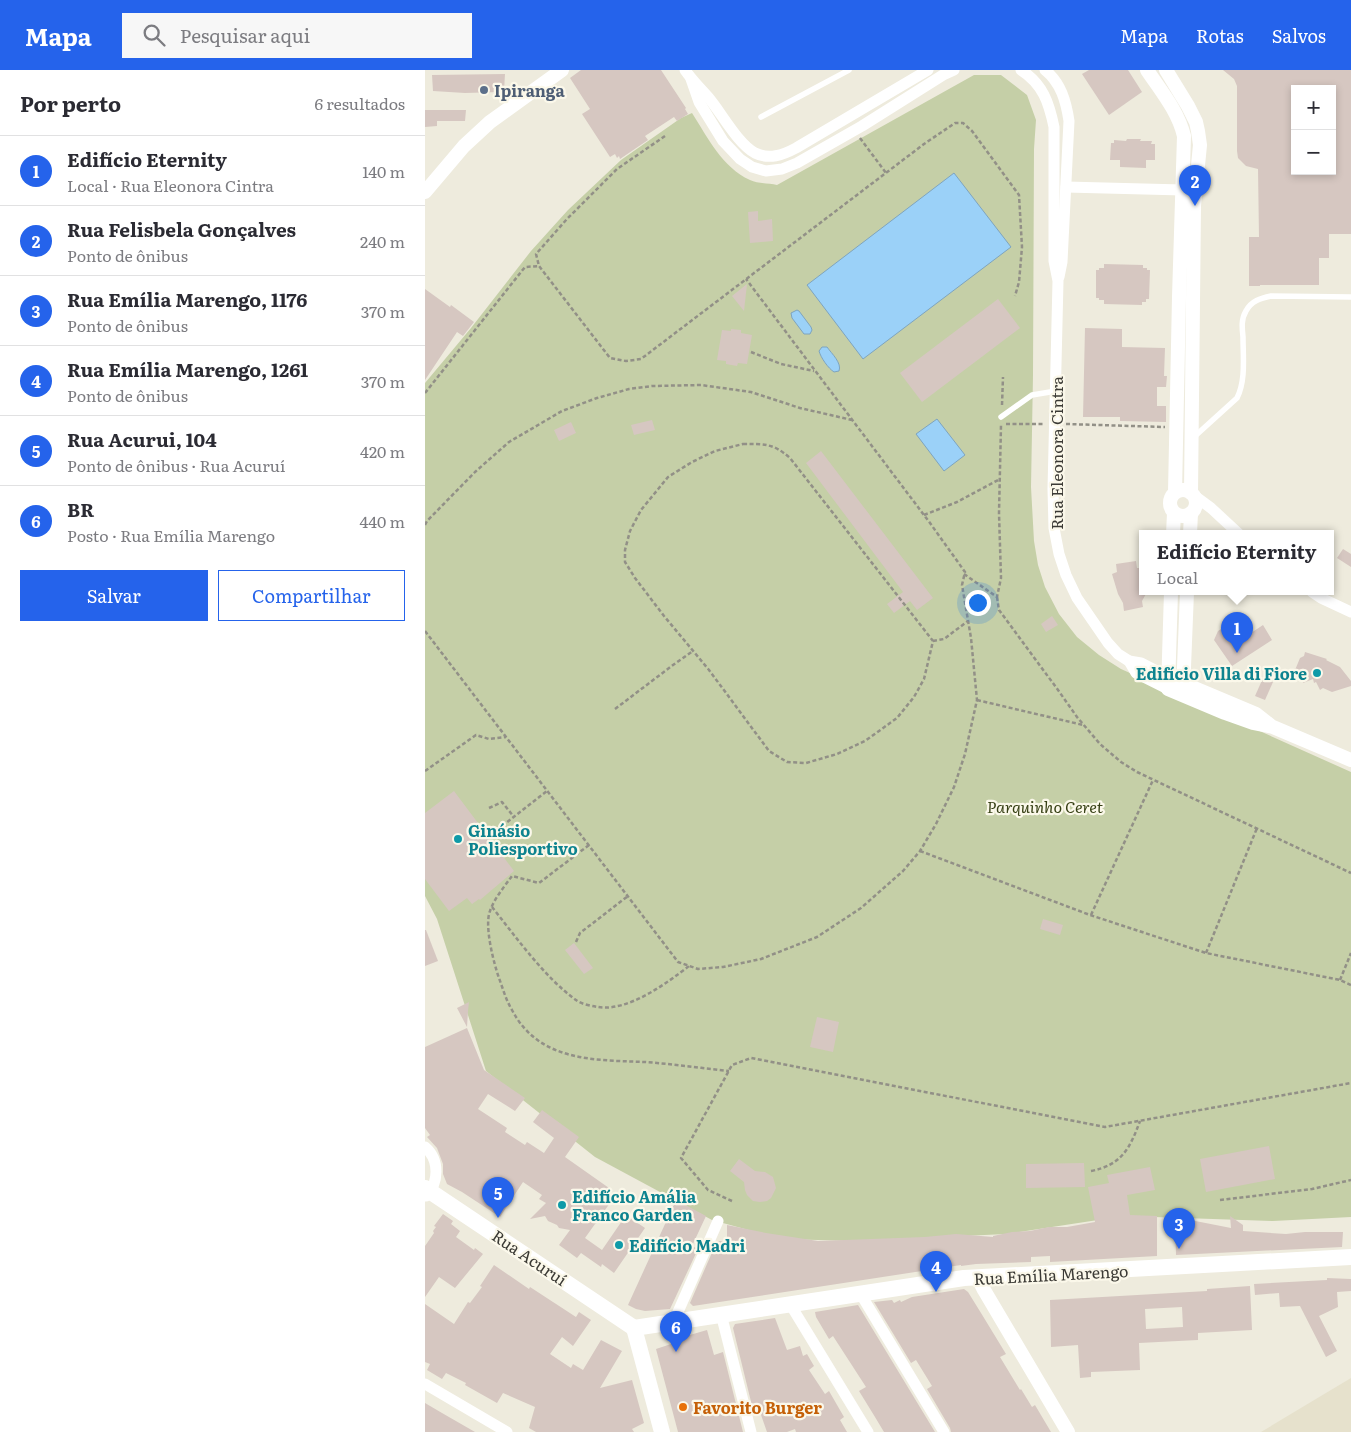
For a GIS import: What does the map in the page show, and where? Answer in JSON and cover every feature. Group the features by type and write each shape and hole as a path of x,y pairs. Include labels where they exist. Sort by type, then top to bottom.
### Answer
{"main road":[{"name":"Rua Acuruí","path":"427,1192 634,1328"},
{"name":"Rua Emília Marengo","path":"634,1328 964,1278 1351,1257"},
{"path":"634,1328 662,1432"}],"street":[{"path":"425,192 464,146 490,122 562,70"},
{"path":"688,74 745,145 755,153 775,156 785,154 796,148 928,70"},
{"path":"688,74 699,102 723,141 740,159 751,167 766,171 782,169 797,163 954,70"},
{"name":"Rua Eleonora Cintra","path":"1021,70 1036,83 1045,95 1051,110 1054,127 1054,261 1058,281 1053,489 1054,528 1066,575 1077,598 1108,643 1129,662 1141,663 1168,683 1253,724 1273,727 1351,760"},
{"name":"Rua Eleonora Cintra","path":"1045,70 1059,87 1066,103 1069,120 1063,262 1058,281"},
{"path":"1147,70 1175,112 1184,136 1175,492"},
{"path":"1166,70 1189,106 1196,122 1200,145 1194,206 1192,494 1195,500 1195,507 1192,512 1190,530"},
{"path":"1066,187 1183,190"},
{"path":"1211,508 1179,516 1174,513 1170,506 1170,498 1175,492 1186,490 1211,508 1235,530"},
{"path":"1173,530 1174,513"},
{"path":"1168,683 1171,595"},
{"path":"1183,690 1187,595"},
{"path":"1316,595 1351,612"},
{"path":"425,1147 434,1159 436,1170 435,1181 427,1192"},
{"path":"674,1321 718,1221"},
{"path":"979,1278 989,1299 1068,1432"},
{"path":"860,1293 944,1432"},
{"path":"790,1304 868,1432"},
{"path":"721,1314 751,1432"},
{"path":"425,1384 507,1432"}],"lane":[{"path":"761,117 849,70"},
{"path":"1192,439 1237,398 1241,390 1243,367 1242,319 1246,309 1252,303 1260,298 1271,296 1351,297"},
{"path":"1001,417 1033,395 1056,391"}],"path":[{"path":"665,136 617,169 567,219 536,254 539,266 610,358 626,361 641,359 955,123 963,123 973,132 1019,195 1022,247 1019,282 1015,296"},
{"path":"854,130 886,173"},
{"path":"425,393 525,267 539,266"},
{"path":"425,631 678,962 698,969 723,967 761,959 817,937 861,908 903,871 920,851 954,787 965,754 977,700 962,585 965,572 746,279"},
{"path":"751,352 781,364 815,371"},
{"path":"1003,377 999,513 1001,578 997,596 999,610 1084,726 1121,762 1153,780 1351,873"},
{"path":"425,525 475,472 509,442 562,412 629,388 701,385 751,392 800,408 853,421"},
{"path":"1001,424 1034,423 1177,427"},
{"path":"743,444 763,444 779,448 790,458 933,641 924,679 897,718 865,742 837,754 806,762 787,762 769,751 635,578 625,562 625,550 630,531 641,510 668,477 692,462 715,451 743,444"},
{"path":"924,515 957,502 1000,479"},
{"path":"964,574 997,596"},
{"path":"933,641 944,639 968,621"},
{"path":"615,709 693,651"},
{"path":"977,700 1084,726"},
{"path":"425,772 476,735 489,739 506,737"},
{"path":"1090,915 1153,780"},
{"path":"497,830 547,791"},
{"path":"489,808 502,802 514,817"},
{"path":"1206,953 1257,828"},
{"path":"589,845 539,883 512,876 492,907 489,914 489,935 496,968 511,1010 521,1025 537,1040 560,1052 578,1058 729,1070"},
{"path":"920,851 1090,915 1206,953 1340,980 1351,985"},
{"path":"576,942 579,933 627,896"},
{"path":"492,907 535,960 577,1002 599,1008 619,1006 645,996 666,984 689,966"},
{"path":"1340,980 1351,953"},
{"path":"732,1202 708,1190 681,1158 732,1065 751,1058 1105,1127 1351,1083"},
{"path":"1091,1170 1103,1168 1115,1162 1126,1151 1135,1136 1140,1121"},
{"path":"1220,1200 1312,1189 1351,1180"}],"shaded area":[{"path":"1351,1378 1351,1432 1261,1432"}],"green space":[{"name":"Parquinho Ceret","path":"974,75 1001,75 1027,95 1036,120 1034,149 1031,487 1034,541 1038,565 1045,587 1059,614 1077,637 1099,655 1121,669 1351,772 1351,1217 1273,1221 1124,1216 1006,1234 855,1241 781,1239 712,1220 595,1157 486,1071 437,919 425,896 425,383 531,251 568,210 621,160 681,118 692,113 710,142 731,168 753,181 777,185"}],"water":[{"path":"954,173 1011,247 863,359 807,285"},
{"path":"797,310 811,327 810,334 804,334 792,318 791,313"},
{"path":"822,347 827,347 836,359 840,368 839,371 834,372 825,363 819,351"},
{"path":"937,419 965,455 944,471 916,434"}],"building":[{"path":"581,70 661,70 688,114 677,121 674,117 645,136 648,140 620,159 615,154 610,157 582,114 590,109 570,78"},
{"path":"1089,70 1128,70 1142,92 1109,115 1082,74"},
{"path":"1223,70 1351,70 1351,234 1329,234 1329,258 1319,258 1319,285 1249,286 1249,237 1259,237 1258,169 1246,166 1238,158 1237,86 1234,79"},
{"path":"505,74 504,91 500,92 465,93 433,91 432,75"},
{"path":"425,110 466,110 465,121 437,121 437,126 425,127"},
{"path":"1127,139 1152,141 1151,144 1155,144 1155,160 1146,160 1146,168 1120,167 1120,160 1110,160 1111,143 1114,143 1114,140 1126,141"},
{"path":"758,211 758,221 772,219 773,241 750,243 748,212"},
{"path":"1104,264 1143,265 1143,268 1150,270 1149,299 1146,299 1146,302 1142,302 1142,305 1104,304 1104,300 1096,298 1096,270 1104,268"},
{"path":"747,284 744,311 732,296"},
{"path":"425,289 474,322 463,336 457,332 425,380"},
{"path":"998,299 1020,328 922,402 900,373"},
{"path":"1085,328 1122,329 1122,347 1165,348 1164,376 1167,376 1166,387 1157,387 1157,406 1166,406 1166,422 1120,421 1120,417 1083,417"},
{"path":"731,329 741,330 741,333 752,335 747,364 738,363 737,366 726,364 726,361 717,360 722,330 731,331"},
{"path":"652,420 655,430 634,435 631,425"},
{"path":"571,422 576,433 559,441 554,430"},
{"path":"821,451 933,598 917,610 910,601 894,613 887,604 903,592 806,463"},
{"path":"1343,549 1351,554 1351,567 1337,558"},
{"path":"1136,561 1137,568 1139,568 1139,595 1145,595 1142,601 1143,607 1124,611 1123,603 1112,574 1117,572 1116,564"},
{"path":"1052,616 1058,625 1046,632 1041,624"},
{"path":"1232,622 1242,639 1263,625 1272,640 1232,666 1214,640 1218,631"},
{"name":"Edifício Villa di Fiore","path":"1305,652 1327,659 1340,667 1351,681 1351,686 1332,692 1323,688 1320,690 1313,679 1303,683 1302,679 1293,675 1300,658 1304,656"},
{"path":"1263,678 1273,682 1265,700 1255,696"},
{"name":"Ginásio Poliesportivo","path":"454,791 514,871 480,900 472,904 467,898 449,911 425,879 425,813"},
{"path":"1043,919 1063,925 1060,935 1040,929"},
{"path":"425,930 438,961 425,966"},
{"path":"574,943 593,968 584,974 565,950"},
{"path":"469,1002 468,1011 467,1027 457,1008"},
{"path":"817,1017 839,1022 833,1052 810,1047"},
{"path":"467,1028 484,1070 525,1098 515,1111 488,1094 478,1109 507,1128 505,1132 525,1145 527,1142 544,1153 554,1138 533,1122 542,1110 579,1137 565,1157 609,1188 603,1198 610,1203 585,1238 602,1250 626,1215 645,1228 614,1273 602,1264 601,1267 581,1253 577,1258 559,1245 570,1230 559,1228 548,1221 545,1216 530,1219 546,1203 539,1199 542,1195 523,1182 500,1217 447,1184 437,1148 427,1137 430,1135 425,1128 425,1047"},
{"path":"1269,1146 1275,1179 1206,1192 1200,1159"},
{"path":"739,1159 755,1171 765,1172 773,1177 776,1188 771,1198 767,1201 753,1201 747,1195 744,1182 730,1171"},
{"path":"1084,1163 1085,1187 1026,1188 1026,1164"},
{"path":"1150,1167 1155,1190 1127,1195 1130,1215 1157,1216 1157,1256 1050,1262 1050,1256 1031,1257 1031,1262 961,1265 693,1306 690,1303 717,1241 727,1241 727,1225 818,1241 956,1234 993,1237 1012,1232 1049,1227 1067,1227 1095,1222 1088,1187 1109,1183 1107,1175"},
{"path":"676,1200 706,1216 692,1246 698,1249 670,1309 645,1311 636,1309 628,1305"},
{"path":"443,1214 453,1221 451,1224 460,1231 456,1237 483,1254 455,1288 439,1277 425,1297 425,1246 434,1233 433,1231 436,1227 434,1226"},
{"path":"1230,1216 1243,1225 1243,1231 1286,1234 1343,1232 1342,1247 1176,1255 1175,1217 1231,1228"},
{"path":"494,1265 529,1289 530,1287 576,1317 579,1312 591,1320 573,1346 562,1337 550,1354 571,1368 573,1364 583,1370 601,1340 622,1351 600,1388 632,1380 644,1423 632,1429 634,1432 536,1432 529,1428 535,1407 503,1393 497,1403 465,1385 466,1383 446,1373 442,1379 427,1370 430,1364 425,1362 425,1304 454,1324 468,1302 470,1303 482,1287 480,1286"},
{"path":"1327,1278 1351,1279 1351,1291 1337,1292 1338,1307 1319,1316 1337,1351 1326,1357 1300,1306 1280,1307 1279,1293 1255,1295 1254,1284 1327,1280"},
{"path":"1250,1286 1252,1330 1198,1333 1198,1340 1139,1343 1140,1370 1091,1372 1091,1377 1080,1378 1078,1345 1051,1347 1050,1300 1207,1291 1207,1289","holes":["1182,1307 1183,1327 1146,1329 1145,1309"]},
{"path":"964,1289 968,1292 1006,1354 1000,1357 1020,1390 1032,1407 1035,1405 1051,1432 951,1432 927,1389 932,1386 916,1360 911,1363 874,1302 892,1300 894,1303 900,1300 901,1302 912,1297"},
{"path":"858,1305 935,1432 884,1432 859,1391 866,1387 833,1336 829,1339 815,1312"},
{"path":"775,1318 787,1350 800,1346 803,1356 807,1354 814,1366 809,1370 825,1394 829,1391 844,1417 840,1420 847,1432 796,1432 795,1429 787,1432 767,1432 760,1412 754,1414 733,1328 735,1324"},
{"path":"707,1330 714,1355 723,1352 743,1432 678,1432 656,1349 677,1342 676,1339"},
{"path":"425,1403 442,1413 475,1432 425,1432"}],"place":[{"name":"Ipiranga","path":"484,90"},
{"name":"Rua Felisbela Gonçalves","path":"1195,206"},
{"name":"Edifício Eternity","path":"1237,653"},
{"name":"Edifício Villa di Fiore","path":"1317,673"},
{"name":"Ginásio Poliesportivo","path":"458,839"},
{"name":"Edifício Amália Franco Garden","path":"562,1205"},
{"name":"Rua Acurui, 104","path":"498,1218"},
{"name":"Edifício Madri","path":"619,1245"},
{"name":"Rua Emília Marengo, 1176","path":"1179,1249"},
{"name":"Rua Emília Marengo, 1261","path":"936,1292"},
{"name":"BR","path":"676,1352"},
{"name":"Favorito Burger","path":"683,1407"}]}
